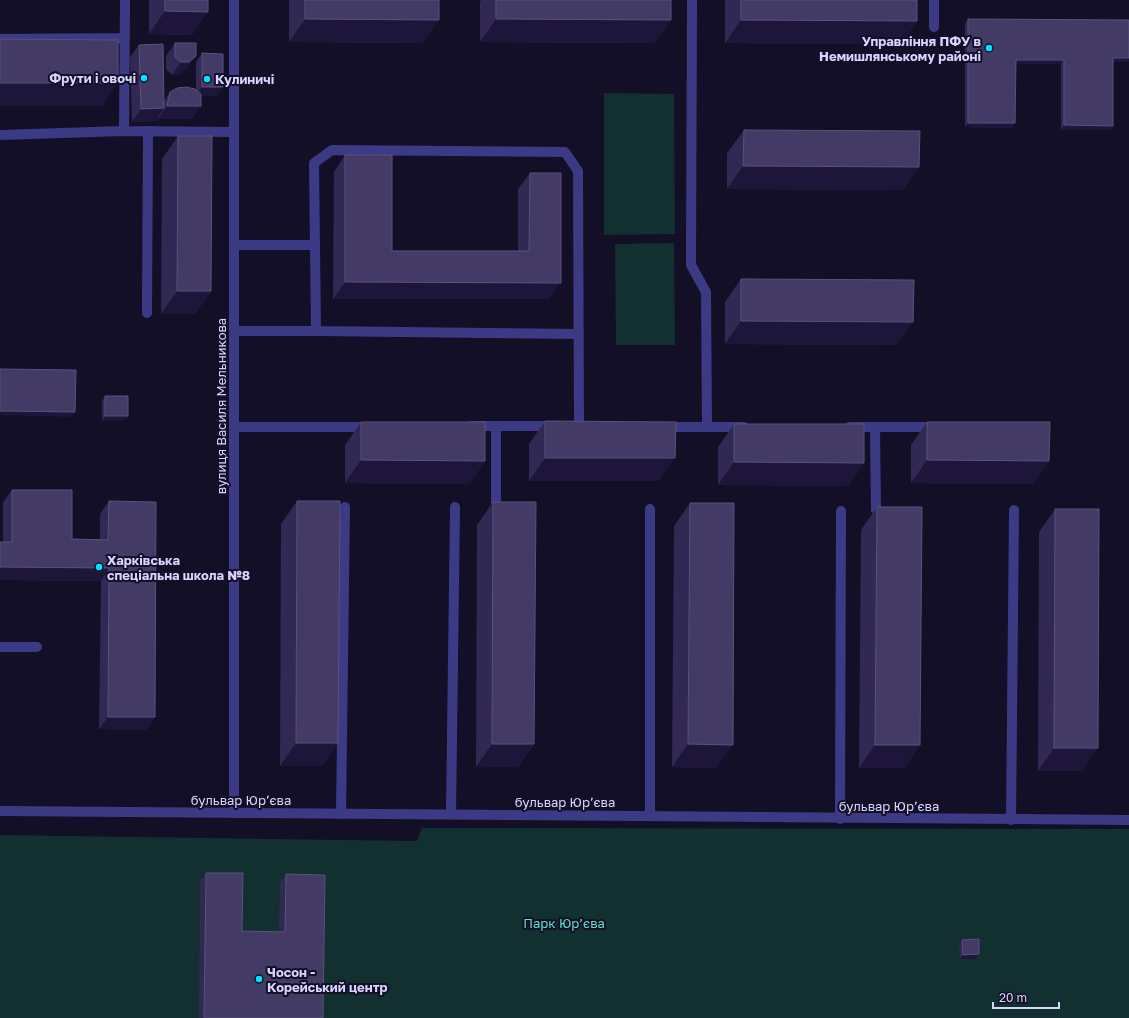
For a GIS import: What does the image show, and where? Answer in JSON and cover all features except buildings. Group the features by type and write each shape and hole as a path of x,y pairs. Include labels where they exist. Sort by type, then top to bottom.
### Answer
{"street":[{"path":"124,131 125,0"},
{"name":"вулиця Василя Мельникова","path":"234,0 234,813"},
{"path":"692,0 692,265 706,292 707,427"},
{"path":"934,0 934,27"},
{"path":"0,39 125,38"},
{"path":"0,135 124,131 234,132"},
{"path":"146,313 148,131"},
{"path":"316,331 314,163 332,150 565,152 578,171 578,334 575,426 464,426"},
{"path":"234,245 315,245"},
{"path":"234,330 578,334"},
{"path":"496,426 496,508"},
{"path":"234,427 377,427"},
{"path":"654,427 755,427"},
{"path":"843,427 949,427"},
{"path":"875,427 876,510"},
{"path":"341,814 345,507"},
{"path":"451,814 455,507"},
{"path":"650,509 650,816"},
{"path":"840,819 841,510"},
{"path":"1011,820 1014,510"},
{"path":"0,647 37,647"},
{"name":"бульвар Юрʼєва","path":"0,810 840,819 1129,820"}],"green space":[{"path":"604,93 674,94 675,234 604,235"},
{"path":"674,243 675,345 616,345 615,244"},
{"name":"Парк Юр’єва","path":"422,828 1129,829 1129,1018 0,1018 0,835 417,841"}],"place":[{"name":"Управління ПФУ в Немишлянському районі","path":"989,48"},
{"name":"Фрути і овочі","path":"144,78"},
{"name":"Кулиничі","path":"207,79"},
{"name":"Харківська спеціальна школа №8","path":"99,567"},
{"name":"Чосон - Корейський центр","path":"259,979"}]}
